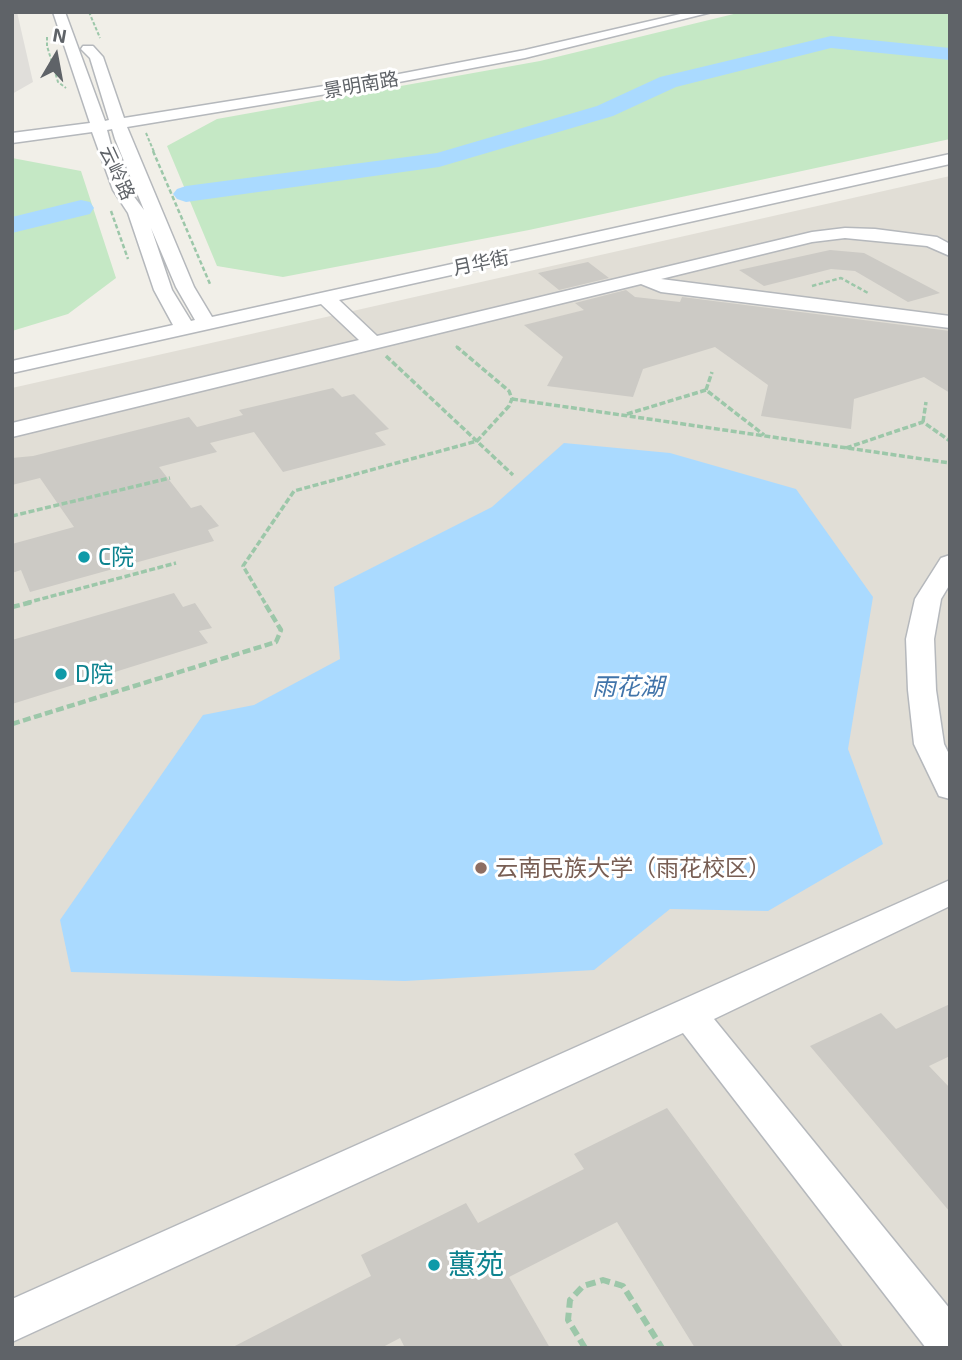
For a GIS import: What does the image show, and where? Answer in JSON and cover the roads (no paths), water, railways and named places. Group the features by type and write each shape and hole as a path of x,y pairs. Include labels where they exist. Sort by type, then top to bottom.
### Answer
{"street":[{"name":"云岭路","path":"60,12 103,145 116,179 137,213 163,290 192,322"},
{"name":"云岭路","path":"70,12 83,43 96,57 192,322"},
{"name":"景明南路","path":"12,138 393,72 678,12"},
{"name":"景明南路","path":"119,120 141,121 449,68 630,31 706,12"},
{"name":"景明南路","path":"12,131 98,123"},
{"name":"月华街","path":"12,367 192,322 950,152"},
{"name":"月华街","path":"12,358 325,298 950,159"},
{"path":"12,430 371,341 813,237 845,233 941,239 950,251"},
{"path":"642,278 661,286 950,322"},
{"path":"325,298 371,341"},
{"path":"950,563 928,599 920,639 922,690 929,744 950,788"},
{"path":"12,1321 689,1014 950,892"},
{"path":"689,1014 950,1344"}],"water":[{"name":"雨花湖","path":"564,443 670,453 796,489 873,597 848,749 883,844 768,911 670,909 594,970 405,981 71,972 60,920 203,715 254,705 340,659 334,587 492,507"}],"waterway":[{"path":"186,194 439,160 605,111 668,82 831,42 950,54"},
{"path":"12,225 81,208"}],"place":[{"name":"C院","path":"84,557"},
{"name":"D院","path":"61,674"},
{"name":"云南民族大学（雨花校区）","path":"481,868"},
{"name":"蕙苑","path":"434,1265"}]}
